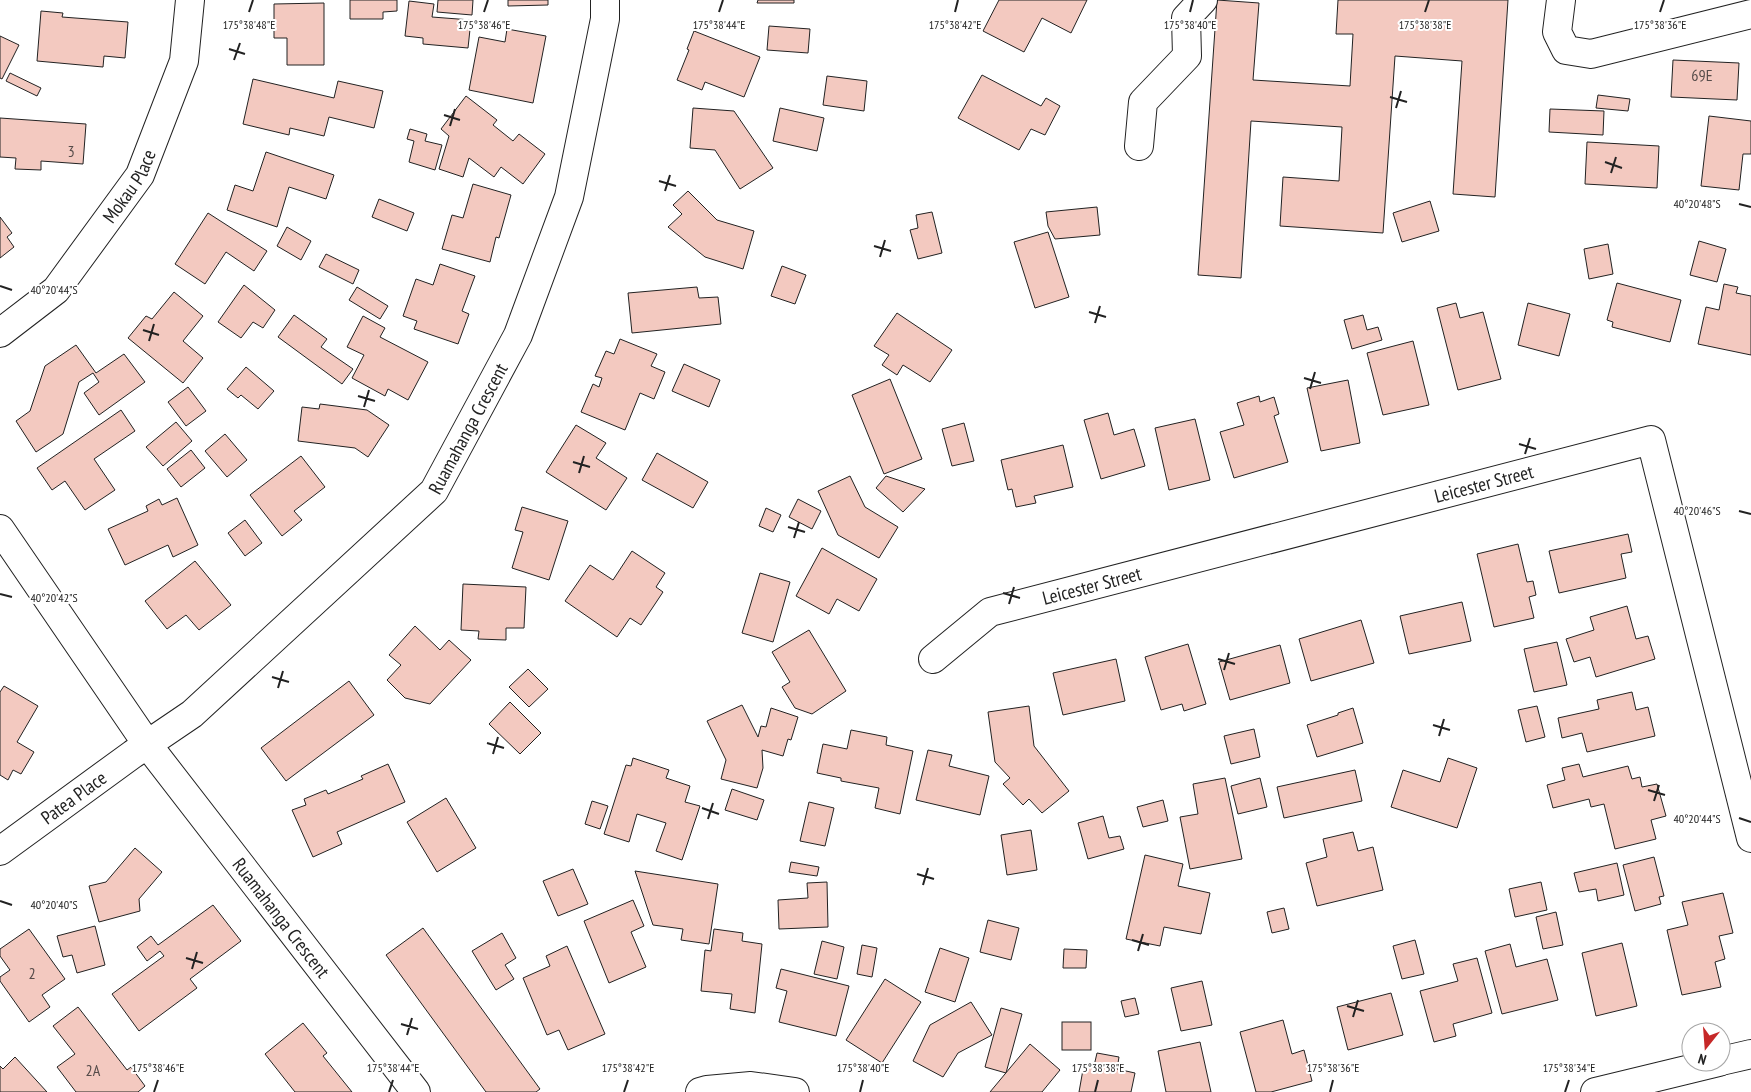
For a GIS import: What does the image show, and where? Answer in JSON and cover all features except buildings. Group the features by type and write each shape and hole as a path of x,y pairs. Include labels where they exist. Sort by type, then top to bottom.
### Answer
{"street":[{"name":"Mokau Place","path":"0,333 56,290 140,175 184,61 190,0"},
{"name":"Ruamahanga Crescent","path":"147,744 192,714 434,491 518,336 569,197 606,19 605,0"},
{"path":"1139,146 1143,102 1187,56 1186,18 1203,0"},
{"path":"1561,0 1558,32 1566,50 1591,54 1747,10"},
{"name":"Leicester Street","path":"933,660 990,612 1651,440 1751,838"},
{"name":"Ruamahanga Crescent","path":"0,529 147,744 416,1092"},
{"name":"Patea Place","path":"0,851 147,744"},
{"path":"1731,1059 1751,1054"},
{"path":"1595,1092 1681,1071"},
{"path":"700,1092 751,1086 795,1092"}]}
